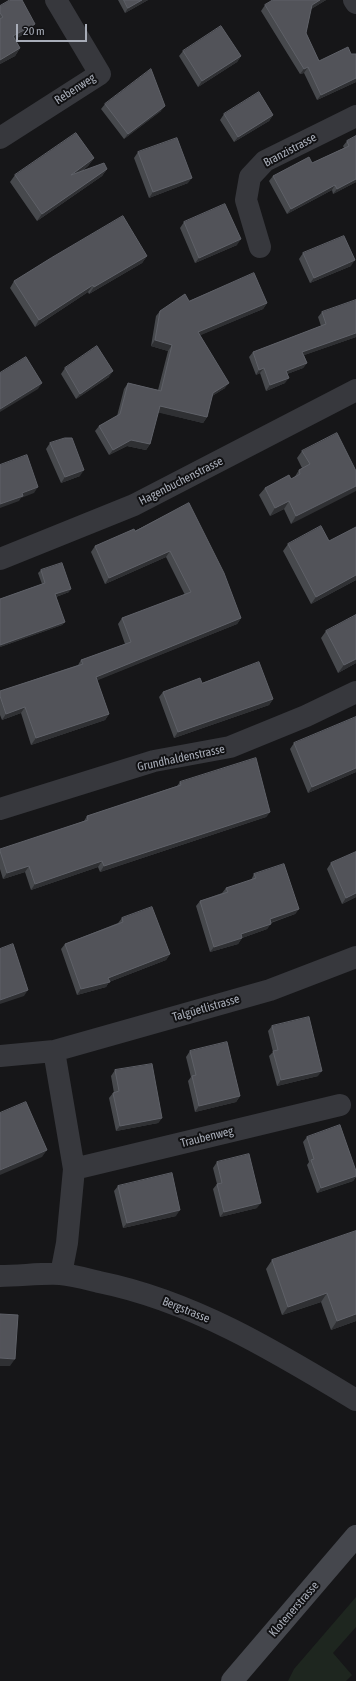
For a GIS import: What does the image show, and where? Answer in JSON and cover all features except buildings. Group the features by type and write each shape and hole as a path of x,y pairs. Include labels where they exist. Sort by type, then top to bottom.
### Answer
{"main road":[{"name":"Klotenerstrasse","path":"232,1681 356,1536"}],"street":[{"name":"Rebenweg","path":"0,138 100,74 56,0"},
{"name":"Branzistrasse","path":"260,247 246,200 250,177 265,161 356,116"},
{"name":"Hagenbuchenstrasse","path":"0,559 134,505 356,390"},
{"name":"Grundhaldenstrasse","path":"0,809 154,761 230,747 306,716 356,692"},
{"name":"Talgüetlistrasse","path":"0,1056 8,1054 54,1051 270,990 356,957"},
{"path":"54,1051 74,1169 67,1243 62,1274"},
{"name":"Traubenweg","path":"74,1169 340,1106"},
{"name":"Bergstrasse","path":"0,1276 62,1274 125,1287 187,1309 273,1350 356,1400"}],"shaded area":[{"path":"356,1597 356,1627 333,1653 352,1675 346,1681 288,1681 294,1669"}]}
